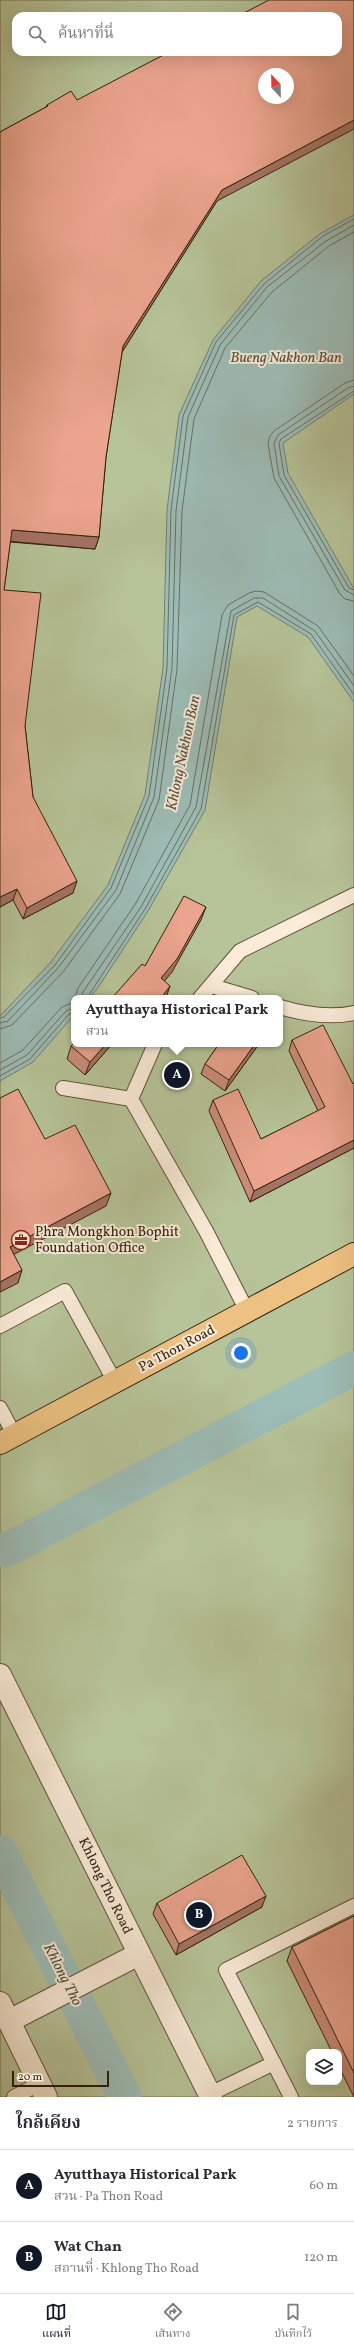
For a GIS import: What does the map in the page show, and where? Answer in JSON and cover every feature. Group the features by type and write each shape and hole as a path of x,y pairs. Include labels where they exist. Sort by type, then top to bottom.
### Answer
{"main road":[{"name":"Pa Thon Road","path":"7,1440 354,1254"}],"street":[{"name":"Khlong Tho Road","path":"0,1675 130,1959 211,2096"},
{"path":"42,2091 11,2012 130,1959"}],"lane":[{"path":"203,995 240,951 354,895"},
{"path":"212,986 242,995"},
{"path":"283,1008 295,1011 339,1016 354,1013"},
{"path":"131,1099 154,1047"},
{"path":"63,1088 131,1099"},
{"path":"131,1099 206,1231 247,1311"},
{"path":"0,1326 65,1291 115,1382"},
{"path":"0,1408 7,1440"},
{"path":"291,2097 226,1970 354,1906"},
{"path":"211,2096 274,2063"},
{"path":"14,2097 42,2091"}],"green space":[{"path":"0,0 354,0 354,2097 0,2097"}],"water":[{"path":"354,215 354,394 283,443 288,473 354,589 354,702 308,637 257,606 237,617 205,810 148,911 97,989 92,995 71,995 71,1018 33,1062 0,1081 0,1016 51,962 108,885 145,795 163,668 167,510 179,415 213,340 261,281 321,233"}],"building":[{"path":"269,0 354,0 354,120 222,190 123,346 106,457 99,537 12,530 4,590 41,593 25,726 33,797 77,881 27,908 17,889 0,897 0,132 48,106 47,105 71,91 77,100 161,56 342,56 342,12 246,12"},
{"path":"184,896 206,907 177,959 161,978 170,986 163,995 115,995 142,964 145,966"},
{"path":"323,1025 353,1084 354,1083 354,1140 254,1191 213,1100 238,1089 261,1139 325,1107 292,1040"},
{"path":"72,1047 103,1047 90,1062"},
{"path":"217,1047 253,1047 229,1080 205,1064"},
{"path":"18,1089 45,1139 75,1125 111,1193 10,1247 22,1270 0,1282 0,1098"},
{"path":"242,1855 266,1896 179,1944 157,1903"},
{"path":"354,1916 354,2073 292,1947"}],"waterway":[{"path":"6,1550 354,1368"},
{"name":"Khlong Tho","path":"0,1852 125,2097"}],"place":[{"name":"Ayutthaya Historical Park","path":"177,1075"},
{"name":"Phra Mongkhon Bophit Foundation Office","path":"21,1240"},
{"name":"Wat Chan","path":"199,1915"}],"water label":[{"name":"Bueng Nakhon Ban","path":"286,358"},
{"name":"Khlong Nakhon Ban","path":"184,753"}]}
